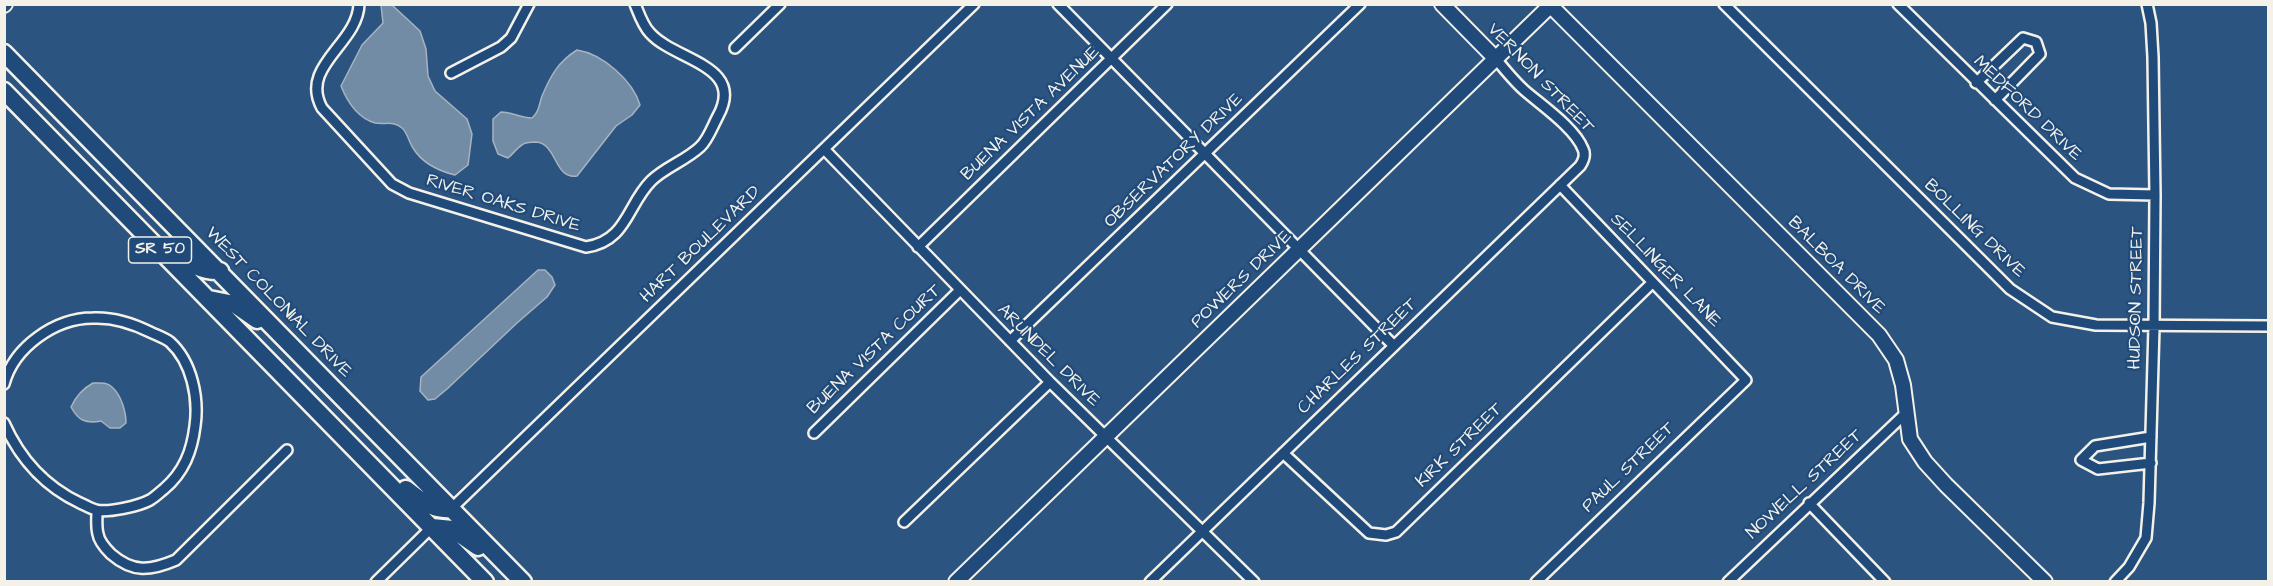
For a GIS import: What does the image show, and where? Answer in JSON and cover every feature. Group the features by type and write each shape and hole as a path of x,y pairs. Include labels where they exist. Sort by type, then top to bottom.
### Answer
{"highway":[{"name":"WEST COLONIAL DRIVE","path":"4,53 520,579"},
{"name":"SR 50","path":"4,91 485,582"},
{"path":"140,228 198,269 207,272 220,271"},
{"path":"209,299 234,304 289,343"},
{"path":"366,460 432,508 451,509"},
{"path":"432,527 452,529 520,579"}],"street":[{"name":"RIVER OAKS DRIVE","path":"359,4 355,25 324,65 316,82 316,97 322,108 392,184 409,193 586,247 601,245 615,233 628,217 646,186 656,176 702,146 723,106 726,93 724,83 715,74 659,41 649,32 635,4"},
{"path":"452,73 501,47 511,38 530,4"},
{"path":"735,48 780,4"},
{"name":"HART BOULEVARD","path":"451,509 974,4"},
{"path":"1058,4 1394,346"},
{"name":"BUENA VISTA AVENUE","path":"918,247 1167,4"},
{"name":"OBSERVATORY DRIVE","path":"1010,341 1360,4"},
{"name":"VERNON STREET","path":"1442,4 1522,88 1562,123 1577,139 1584,154"},
{"name":"MEDFORD DRIVE","path":"1898,4 2075,178 2109,194 2155,195"},
{"name":"HUDSON STREET","path":"2115,582 2129,567 2146,538 2151,463 2155,195 2153,57 2151,23 2147,4"},
{"name":"POWERS DRIVE","path":"956,582 1551,5"},
{"name":"BALBOA DRIVE","path":"1551,5 1879,335 1896,360 1903,385 1910,439 1925,462 2045,582"},
{"name":"BOLLING DRIVE","path":"1728,6 2010,289 2052,317 2096,326 2268,326"},
{"path":"1976,83 2023,38 2036,42 2040,54 1995,100"},
{"name":"ARUNDEL DRIVE","path":"824,149 1050,382 1254,582"},
{"name":"CHARLES STREET","path":"1150,582 1580,166 1584,154"},
{"name":"SELLINGER LANE","path":"1560,185 1746,380"},
{"name":"KIRK STREET","path":"1282,453 1369,533 1386,535 1396,532 1652,283"},
{"name":"BUENA VISTA COURT","path":"813,433 960,291"},
{"path":"4,384 7,374 21,352 42,335 65,323 92,318 118,320 142,328 170,342 186,364 196,392 196,421 192,448 183,468 167,487 149,501 125,508 97,511 61,494 35,472 14,446 4,423"},
{"name":"PAUL STREET","path":"1536,582 1746,380"},
{"path":"904,522 1050,382"},
{"name":"NOWELL STREET","path":"1728,582 1905,414"},
{"path":"2151,437 2095,446 2081,460 2098,469 2151,463"},
{"path":"97,511 98,536 106,550 120,562 138,569 158,568 176,560 287,450"},
{"path":"1809,503 1885,582"},
{"path":"376,582 432,527"}],"water":[{"path":"381,5 392,5 420,31 426,49 428,76 435,91 467,119 472,134 468,165 455,175 437,169 421,158 404,130 399,126 392,123 375,123 363,117 350,103 341,86 362,45 383,23"},
{"path":"577,50 597,57 616,70 631,87 640,105 632,115 616,126 577,176 564,173 548,148 536,142 523,144 508,158 498,154 493,141 493,119 501,112 532,118 552,75 565,59"},
{"path":"538,270 545,270 552,277 555,285 547,297 447,389 435,399 428,400 420,391 421,377"},
{"path":"93,383 108,384 118,394 126,418 126,423 120,428 110,428 101,421 83,420 71,407 83,390"}]}
